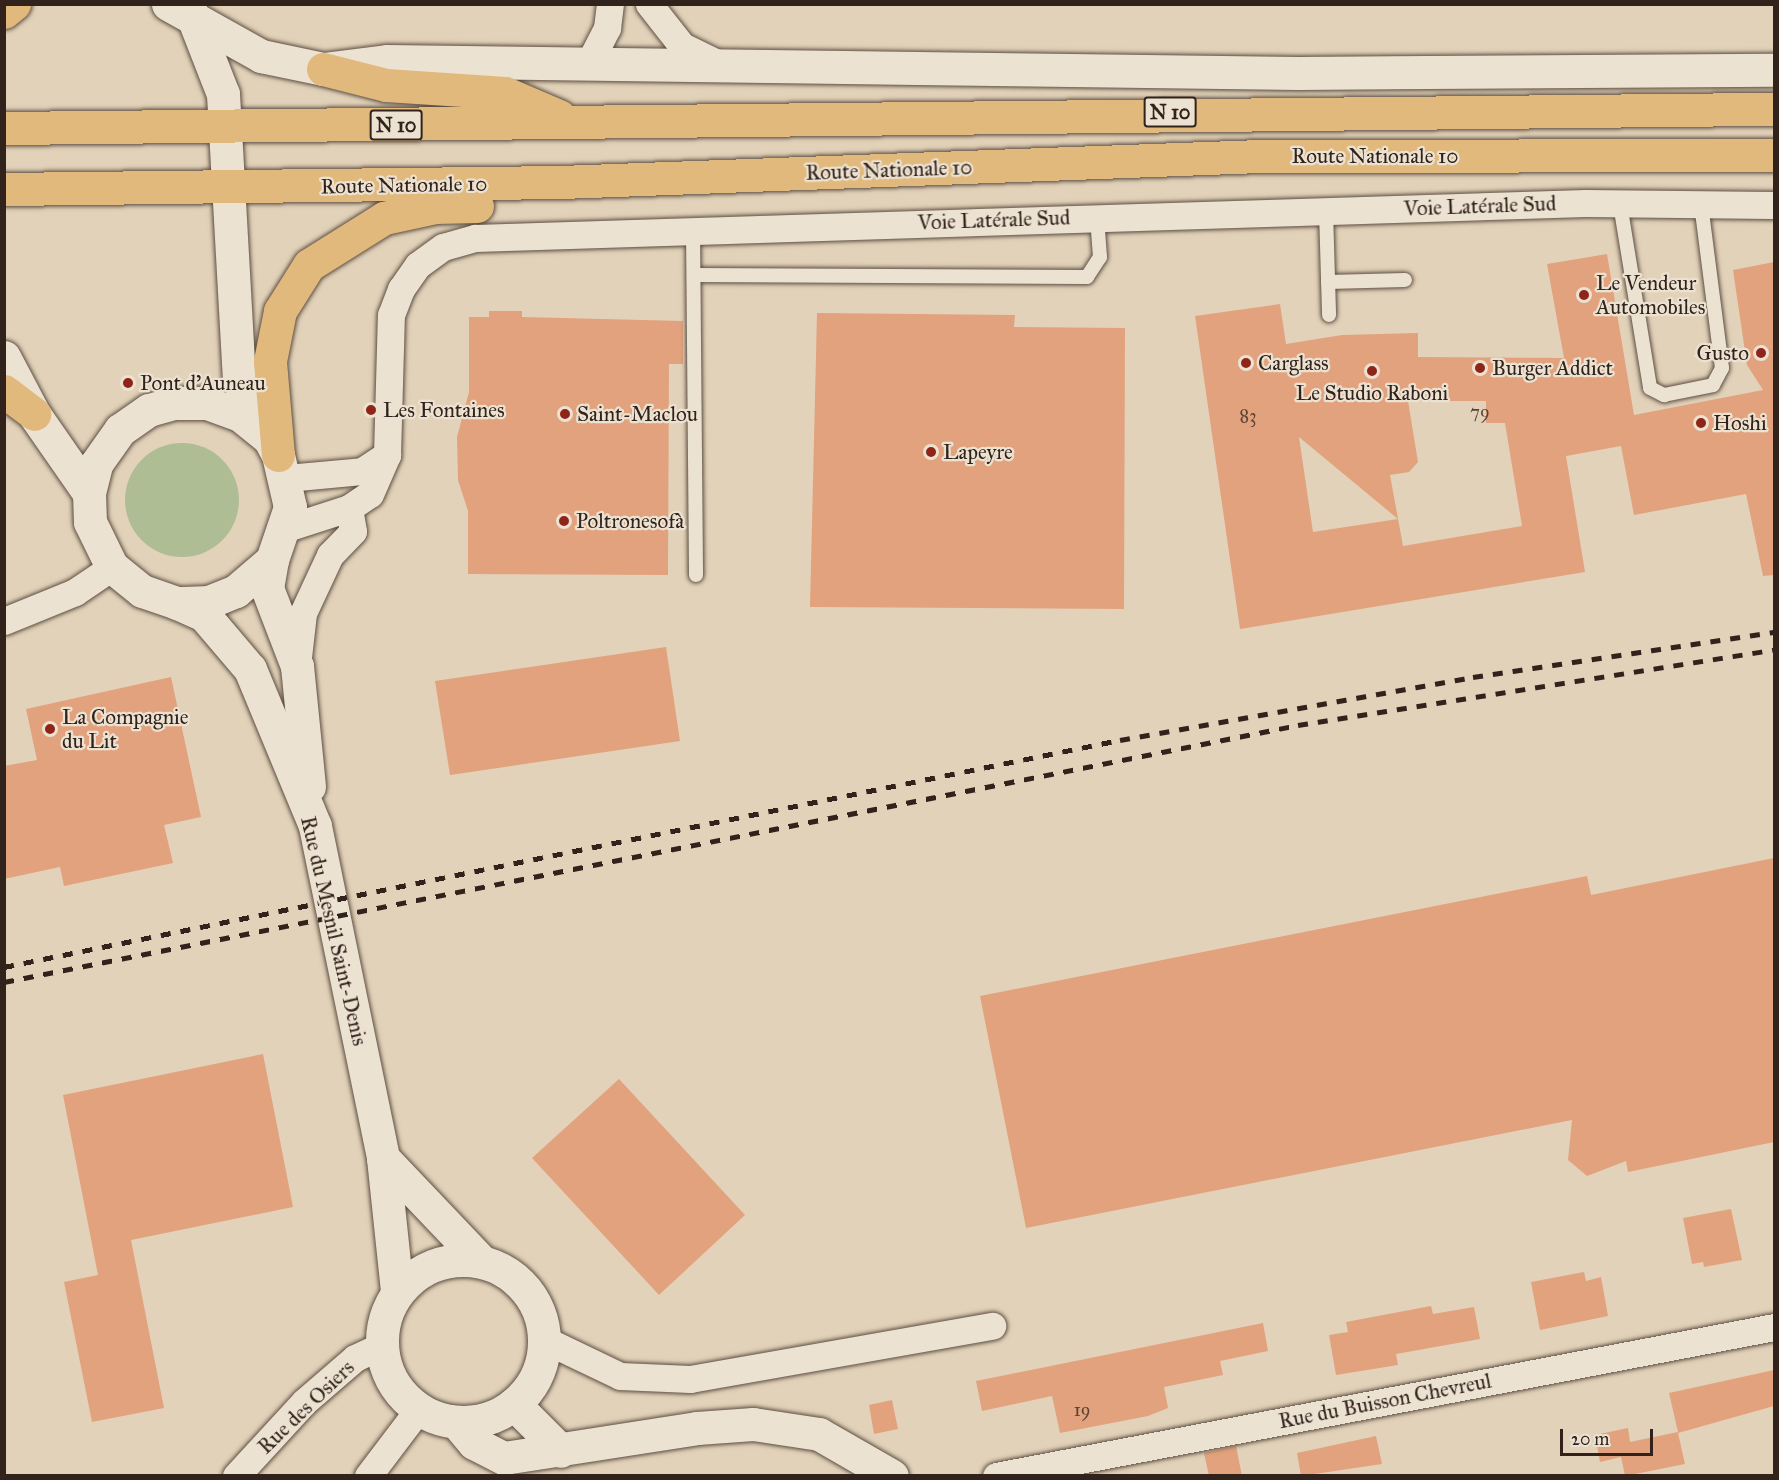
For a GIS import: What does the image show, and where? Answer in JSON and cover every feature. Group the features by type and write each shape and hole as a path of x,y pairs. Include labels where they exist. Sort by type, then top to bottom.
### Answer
{"main road":[{"path":"4,12 15,4"},
{"path":"322,69 386,85 505,93 566,120"},
{"name":"N 10","path":"4,128 225,127 566,120 1774,109"},
{"name":"Route Nationale 10","path":"4,189 561,182 1259,156 1774,156"},
{"path":"277,457 270,361 279,311 309,266 384,219 435,207 514,206 561,182"},
{"path":"4,391 34,414"}],"street":[{"path":"4,22 15,4"},
{"path":"588,65 607,28 610,4"},
{"path":"649,4 682,46 720,65"},
{"path":"184,10 276,62 322,69 387,62 1298,73 1774,70"},
{"path":"184,10 223,94 239,382 277,457 287,528 272,560 267,588 297,666"},
{"name":"Voie Latérale Sud","path":"287,528 349,508 370,494 387,455 391,315 418,265 443,247 475,238 693,228 1326,211 1620,204 1774,205"},
{"path":"4,357 34,414 89,493"},
{"path":"272,560 236,591 209,602 177,603 142,591 112,567 90,522 89,493 96,464 120,430 149,410 207,402 240,415 277,457 362,471 387,455"},
{"path":"315,826 297,666 303,613 330,555 353,531 349,508"},
{"path":"4,621 75,592 112,567"},
{"name":"Rue du Mesnil Saint-Denis","path":"177,603 204,615 250,669 315,826 383,1158 397,1292"},
{"path":"383,1158 482,1261 519,1281 533,1299 545,1340 541,1364 514,1404 497,1415 457,1423 418,1410 399,1392 381,1346 384,1317 397,1292 435,1264 482,1261"},
{"path":"545,1340 620,1376 690,1379 992,1326"},
{"name":"Rue du Buisson Chevreul","path":"996,1476 1774,1327"},
{"name":"Rue des Osiers","path":"236,1476 313,1395 355,1358 381,1346"},
{"path":"514,1404 561,1452"},
{"path":"368,1476 418,1410"},
{"path":"457,1423 474,1443 504,1458 561,1452 697,1428 753,1424 819,1434 892,1476"}],"lane":[{"path":"1620,204 1650,388 1664,395 1713,385 1722,368 1701,204"},
{"path":"1326,211 1329,315"},
{"path":"694,275 1087,276 1100,257 1097,217"},
{"path":"693,228 696,575"},
{"path":"1328,282 1405,280"}],"green space":[{"path":"182,443 204,447 222,460 235,478 239,500 235,522 222,540 204,553 182,557 160,553 142,540 129,522 125,500 129,478 142,460 160,447"}],"building":[{"path":"1607,254 1634,415 1763,390 1747,365 1733,270 1774,262 1774,575 1763,576 1746,494 1634,515 1621,446 1566,456 1585,572 1240,629 1195,316 1280,304 1286,344 1342,335 1418,333 1418,357 1564,358 1547,264","holes":["1408,401 1486,401 1486,423 1505,423 1522,526 1403,546 1390,475 1409,472 1418,462","1299,437 1398,519 1313,532"]},
{"path":"489,311 522,311 522,317 683,321 683,364 669,364 668,575 468,574 468,511 458,480 457,437 469,392 469,317 489,317"},
{"path":"817,313 1015,315 1014,327 1125,328 1124,609 810,607"},
{"path":"666,647 680,741 450,775 435,681"},
{"path":"171,677 201,817 164,825 173,863 64,886 60,867 4,879 4,766 37,760 26,709"},
{"path":"1774,858 1774,1142 1628,1172 1626,1161 1587,1176 1568,1160 1572,1120 1026,1228 980,996 1587,876 1591,895"},
{"path":"263,1054 293,1207 131,1240 164,1408 92,1422 64,1282 98,1275 63,1095"},
{"path":"619,1079 745,1215 659,1295 532,1158"},
{"path":"1731,1209 1742,1260 1704,1267 1703,1262 1692,1264 1683,1218"},
{"path":"1584,1272 1586,1281 1601,1277 1608,1316 1540,1330 1531,1282"},
{"path":"1431,1306 1433,1314 1474,1307 1480,1339 1396,1354 1398,1365 1336,1375 1329,1335 1348,1332 1346,1322"},
{"path":"1263,1323 1268,1351 1220,1361 1223,1375 1164,1387 1168,1408 1148,1416 1060,1433 1052,1396 982,1411 976,1381"},
{"path":"1774,1370 1774,1406 1678,1433 1685,1464 1625,1476 1621,1457 1600,1462 1595,1435 1628,1428 1630,1442 1678,1432 1669,1393"},
{"path":"892,1400 898,1429 874,1434 869,1405"},
{"path":"1376,1436 1382,1464 1301,1476 1297,1453"},
{"path":"1236,1446 1242,1476 1209,1476 1204,1453"}],"railway":[{"path":"4,967 1120,740 1473,677 1774,632"},
{"path":"4,982 1298,725 1774,650"}],"place":[{"name":"Le Vendeur Automobiles","path":"1584,295"},
{"name":"Gusto","path":"1761,353"},
{"name":"Carglass","path":"1246,363"},
{"name":"Burger Addict","path":"1480,368"},
{"name":"Le Studio Raboni","path":"1372,371"},
{"name":"Pont d'Auneau","path":"128,383"},
{"name":"Les Fontaines","path":"371,410"},
{"name":"Saint-Maclou","path":"565,414"},
{"name":"Hoshi","path":"1701,423"},
{"name":"Lapeyre","path":"931,452"},
{"name":"Poltronesofà","path":"564,521"},
{"name":"La Compagnie du Lit","path":"50,729"}]}
